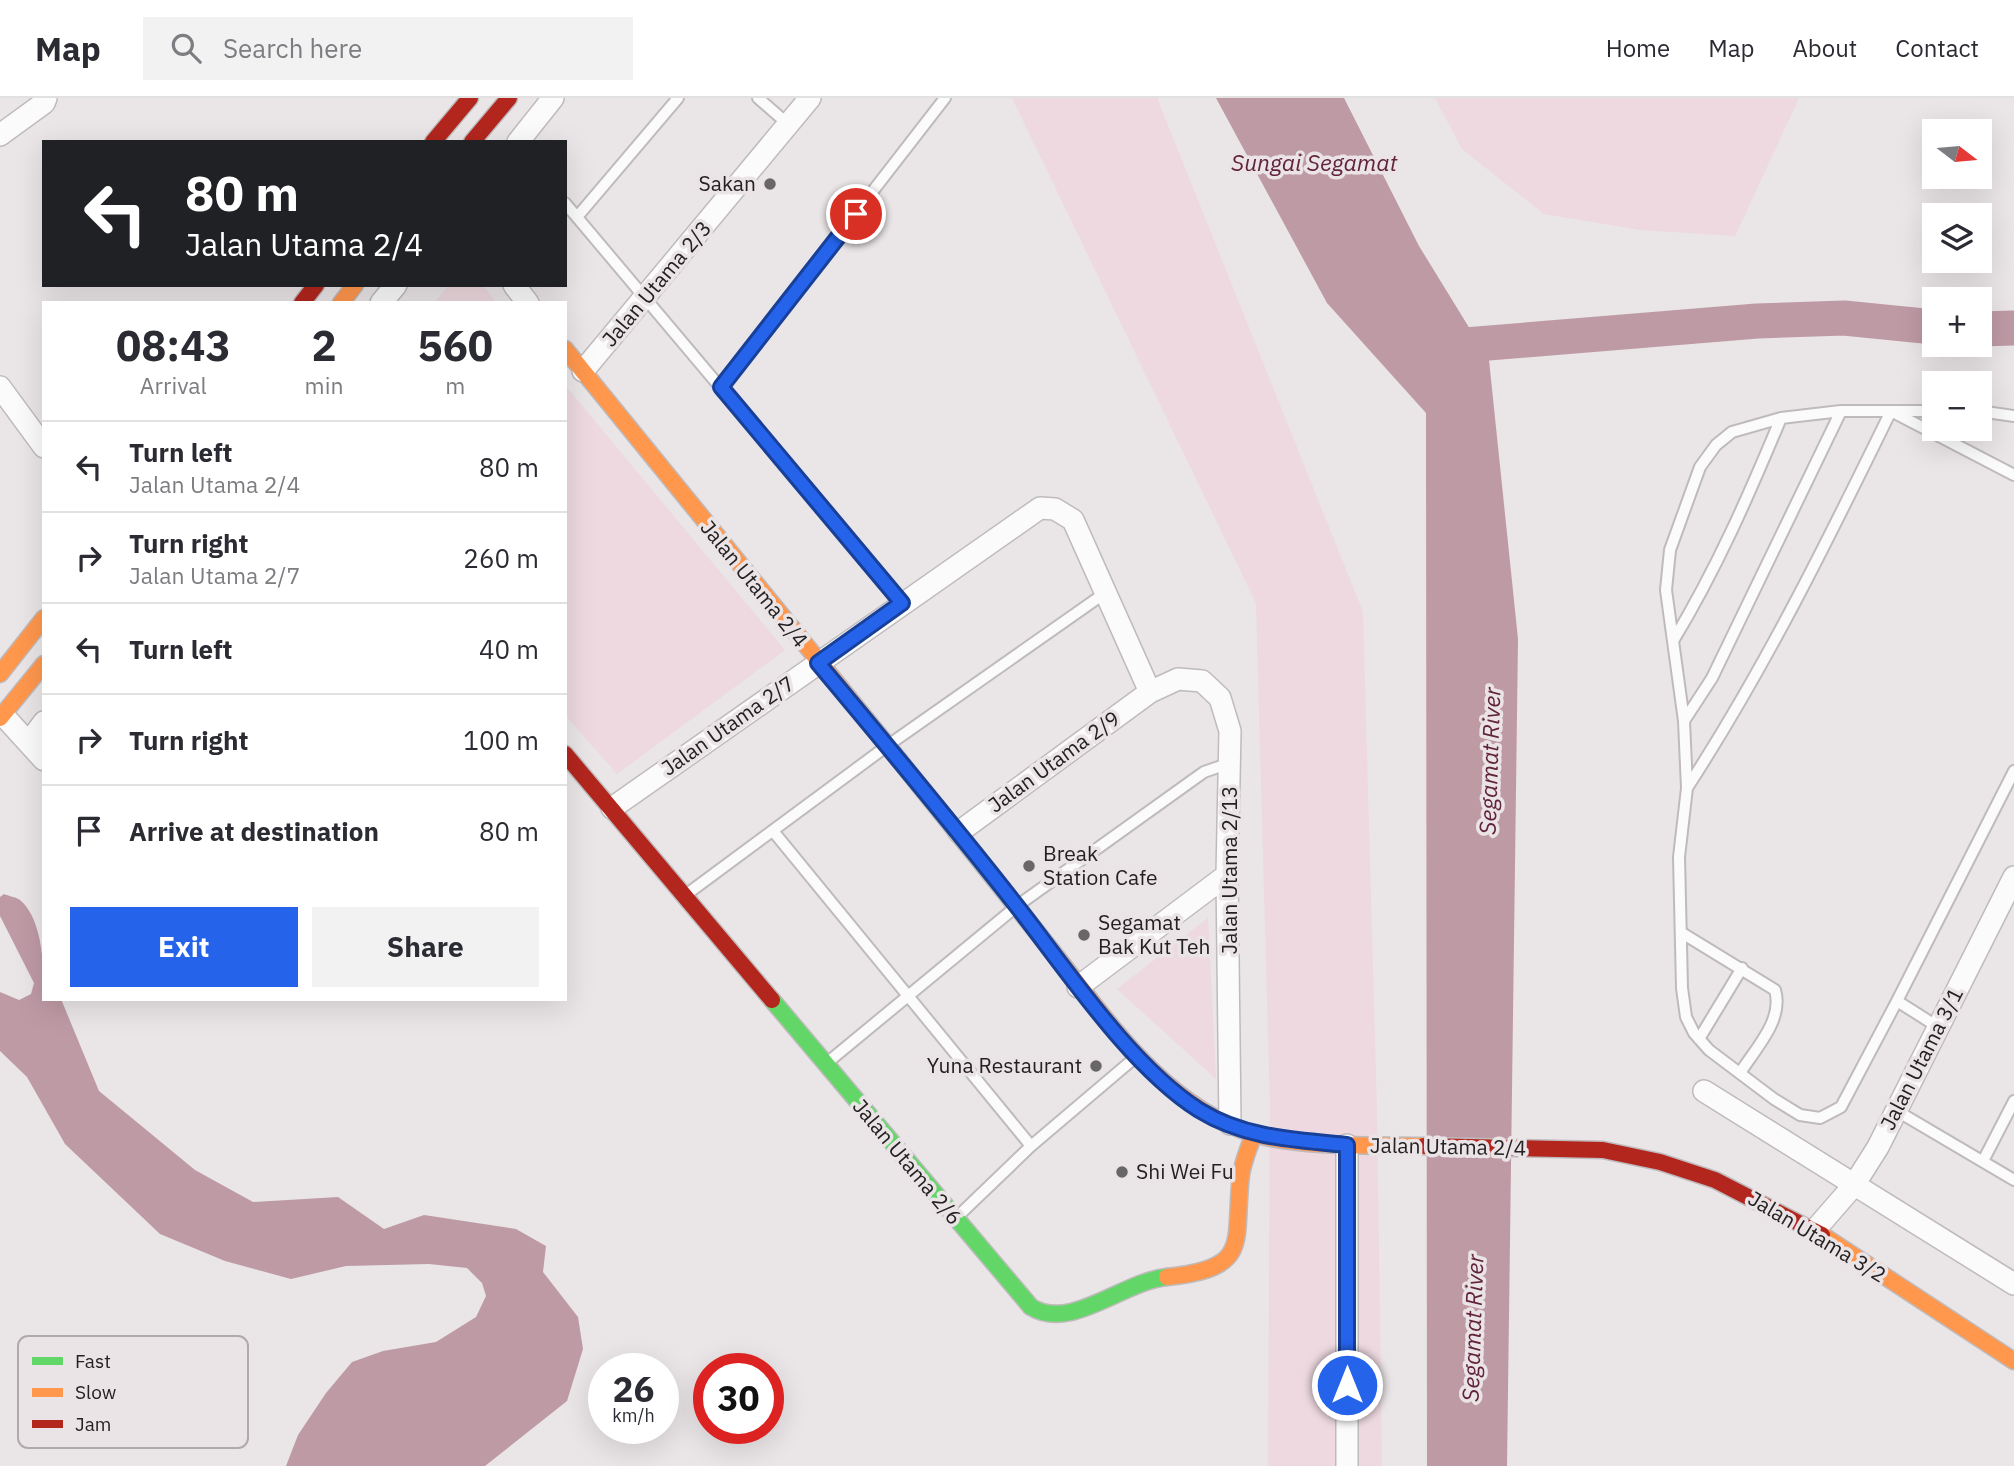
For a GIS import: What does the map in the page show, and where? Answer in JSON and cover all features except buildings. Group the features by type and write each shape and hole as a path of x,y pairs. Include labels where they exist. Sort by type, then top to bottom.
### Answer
{"street":[{"path":"0,135 44,103 46,98"},
{"path":"435,140 470,98"},
{"path":"474,140 509,98"},
{"path":"520,140 553,98"},
{"name":"Jalan Utama 2/3","path":"583,371 648,298 810,98"},
{"path":"304,301 314,287"},
{"path":"343,301 353,287"},
{"path":"383,301 394,287"},
{"path":"516,287 526,301"},
{"name":"Jalan Utama 2/4","path":"567,351 818,663 959,832 1078,987 1138,1055 1198,1109 1254,1134 1357,1145 1603,1150"},
{"path":"0,387 42,444"},
{"name":"Jalan Utama 2/7","path":"612,808 1040,508 1055,509 1073,520 1150,692"},
{"path":"0,674 42,621"},
{"path":"42,666 1,717 42,758"},
{"name":"Jalan Utama 2/13","path":"1150,692 1178,679 1202,681 1220,698 1230,731 1227,875 1230,1124"},
{"name":"Jalan Utama 2/9","path":"959,832 1150,692"},
{"path":"29,742 42,725"},
{"name":"Jalan Utama 2/6","path":"567,756 954,1220 1027,1304 1041,1314 1059,1315 1094,1305 1137,1283 1215,1268 1230,1256 1239,1238 1242,1211 1240,1182 1244,1160 1254,1134"},
{"path":"1078,987 1227,875"},
{"name":"Jalan Utama 3/1","path":"1814,1231 1854,1185 1897,1111 1938,1027 2011,891"},
{"path":"1704,1091 2014,1284"},
{"path":"1347,1466 1357,1145"},
{"name":"Jalan Utama 3/2","path":"1603,1150 1633,1154 1688,1169 1729,1186 1814,1231 2014,1361"}],"lane":[{"path":"577,217 678,98"},
{"path":"758,98 789,125"},
{"path":"721,387 945,98"},
{"path":"567,205 648,298 902,603"},
{"path":"1684,721 1712,678 1841,411"},
{"path":"1922,411 1841,411 1781,418 1732,432 1716,444 1700,467 1670,550 1666,590 1684,721 1687,788 1679,857 1682,988 1686,1017 1699,1039 1740,1073 1800,1115 1820,1118 1841,1107 2014,771"},
{"path":"1891,411 2014,475"},
{"path":"1687,788 1737,711 1790,613 1891,411"},
{"path":"1992,413 2014,416"},
{"path":"1673,641 1699,599 1751,492 1781,418"},
{"path":"685,896 887,746 1105,593"},
{"path":"826,1064 906,995 1017,906 1204,772 1230,763"},
{"path":"773,831 1031,1146"},
{"path":"1682,933 1775,990 1779,1003 1775,1018 1740,1073"},
{"path":"1699,1039 1742,968"},
{"path":"1897,1001 1938,1027"},
{"path":"954,1220 1031,1146 1138,1055"},
{"path":"1983,1161 2014,1101"},
{"path":"1897,1111 2014,1181"}],"shaded area":[{"path":"1012,98 1157,98 1363,612 1377,1113 1382,1466 1268,1466 1270,1105 1256,603"},
{"path":"1435,98 1799,98 1735,236 1641,230 1544,214 1462,149"},
{"path":"447,287 485,287 495,301 436,301"},
{"path":"567,387 785,650 617,774 567,717"},
{"path":"1208,918 1216,1079 1117,989"}],"water":[{"name":"Sungai Segamat","path":"1216,98 1344,98 1419,246 1489,360 1518,639 1507,1466 1427,1466 1426,413 1327,303"},
{"path":"4,894 20,900 34,920 42,956 42,1001 62,1001 99,1091 195,1170 253,1202 338,1197 384,1229 424,1215 516,1229 546,1246 543,1272 578,1317 583,1349 567,1401 485,1466 286,1466 298,1435 326,1393 352,1362 383,1351 436,1342 476,1317 486,1296 482,1283 467,1268 429,1264 346,1266 291,1279 225,1261 160,1234 65,1144 27,1077 0,1051 0,992 19,1000 31,994 34,983 0,916 0,897"}],"waterway":[{"path":"1440,347 1757,321 1844,318 1922,326"},
{"path":"1992,329 2014,328"}],"traffic: fast":[{"path":"883,740 1052,951"},
{"path":"772,1000 1031,1307 1047,1313 1080,1310 1150,1280 1167,1277"}],"traffic: slow":[{"path":"343,301 353,287"},
{"path":"567,351 883,740"},
{"path":"0,674 42,621"},
{"path":"0,718 42,666"},
{"path":"1052,951 1140,1059 1165,1083 1222,1122 1254,1134 1294,1142 1424,1146"},
{"path":"1167,1277 1214,1267 1226,1259 1233,1248 1237,1235 1242,1170 1254,1134"},
{"path":"1822,1235 2014,1361"}],"traffic: jam":[{"path":"435,140 470,98"},
{"path":"474,140 509,98"},
{"path":"304,301 314,287"},
{"path":"567,756 772,1000"},
{"path":"1424,1146 1603,1150 1660,1162 1715,1180 1822,1235"}],"place":[{"name":"Sakan","path":"770,184"},
{"name":"Break Station Cafe","path":"1029,866"},
{"name":"Segamat Bak Kut Teh","path":"1084,935"},
{"name":"Yuna Restaurant","path":"1096,1066"},
{"name":"Shi Wei Fu","path":"1122,1172"}],"route":[{"path":"856,214 721,387 902,603 818,663 959,832 1078,987 1124,1041 1177,1092 1213,1118 1254,1134 1347,1145 1347,1385"}],"water label":[{"name":"Segamat River","path":"1490,761"},
{"name":"Segamat River","path":"1473,1328"}]}
